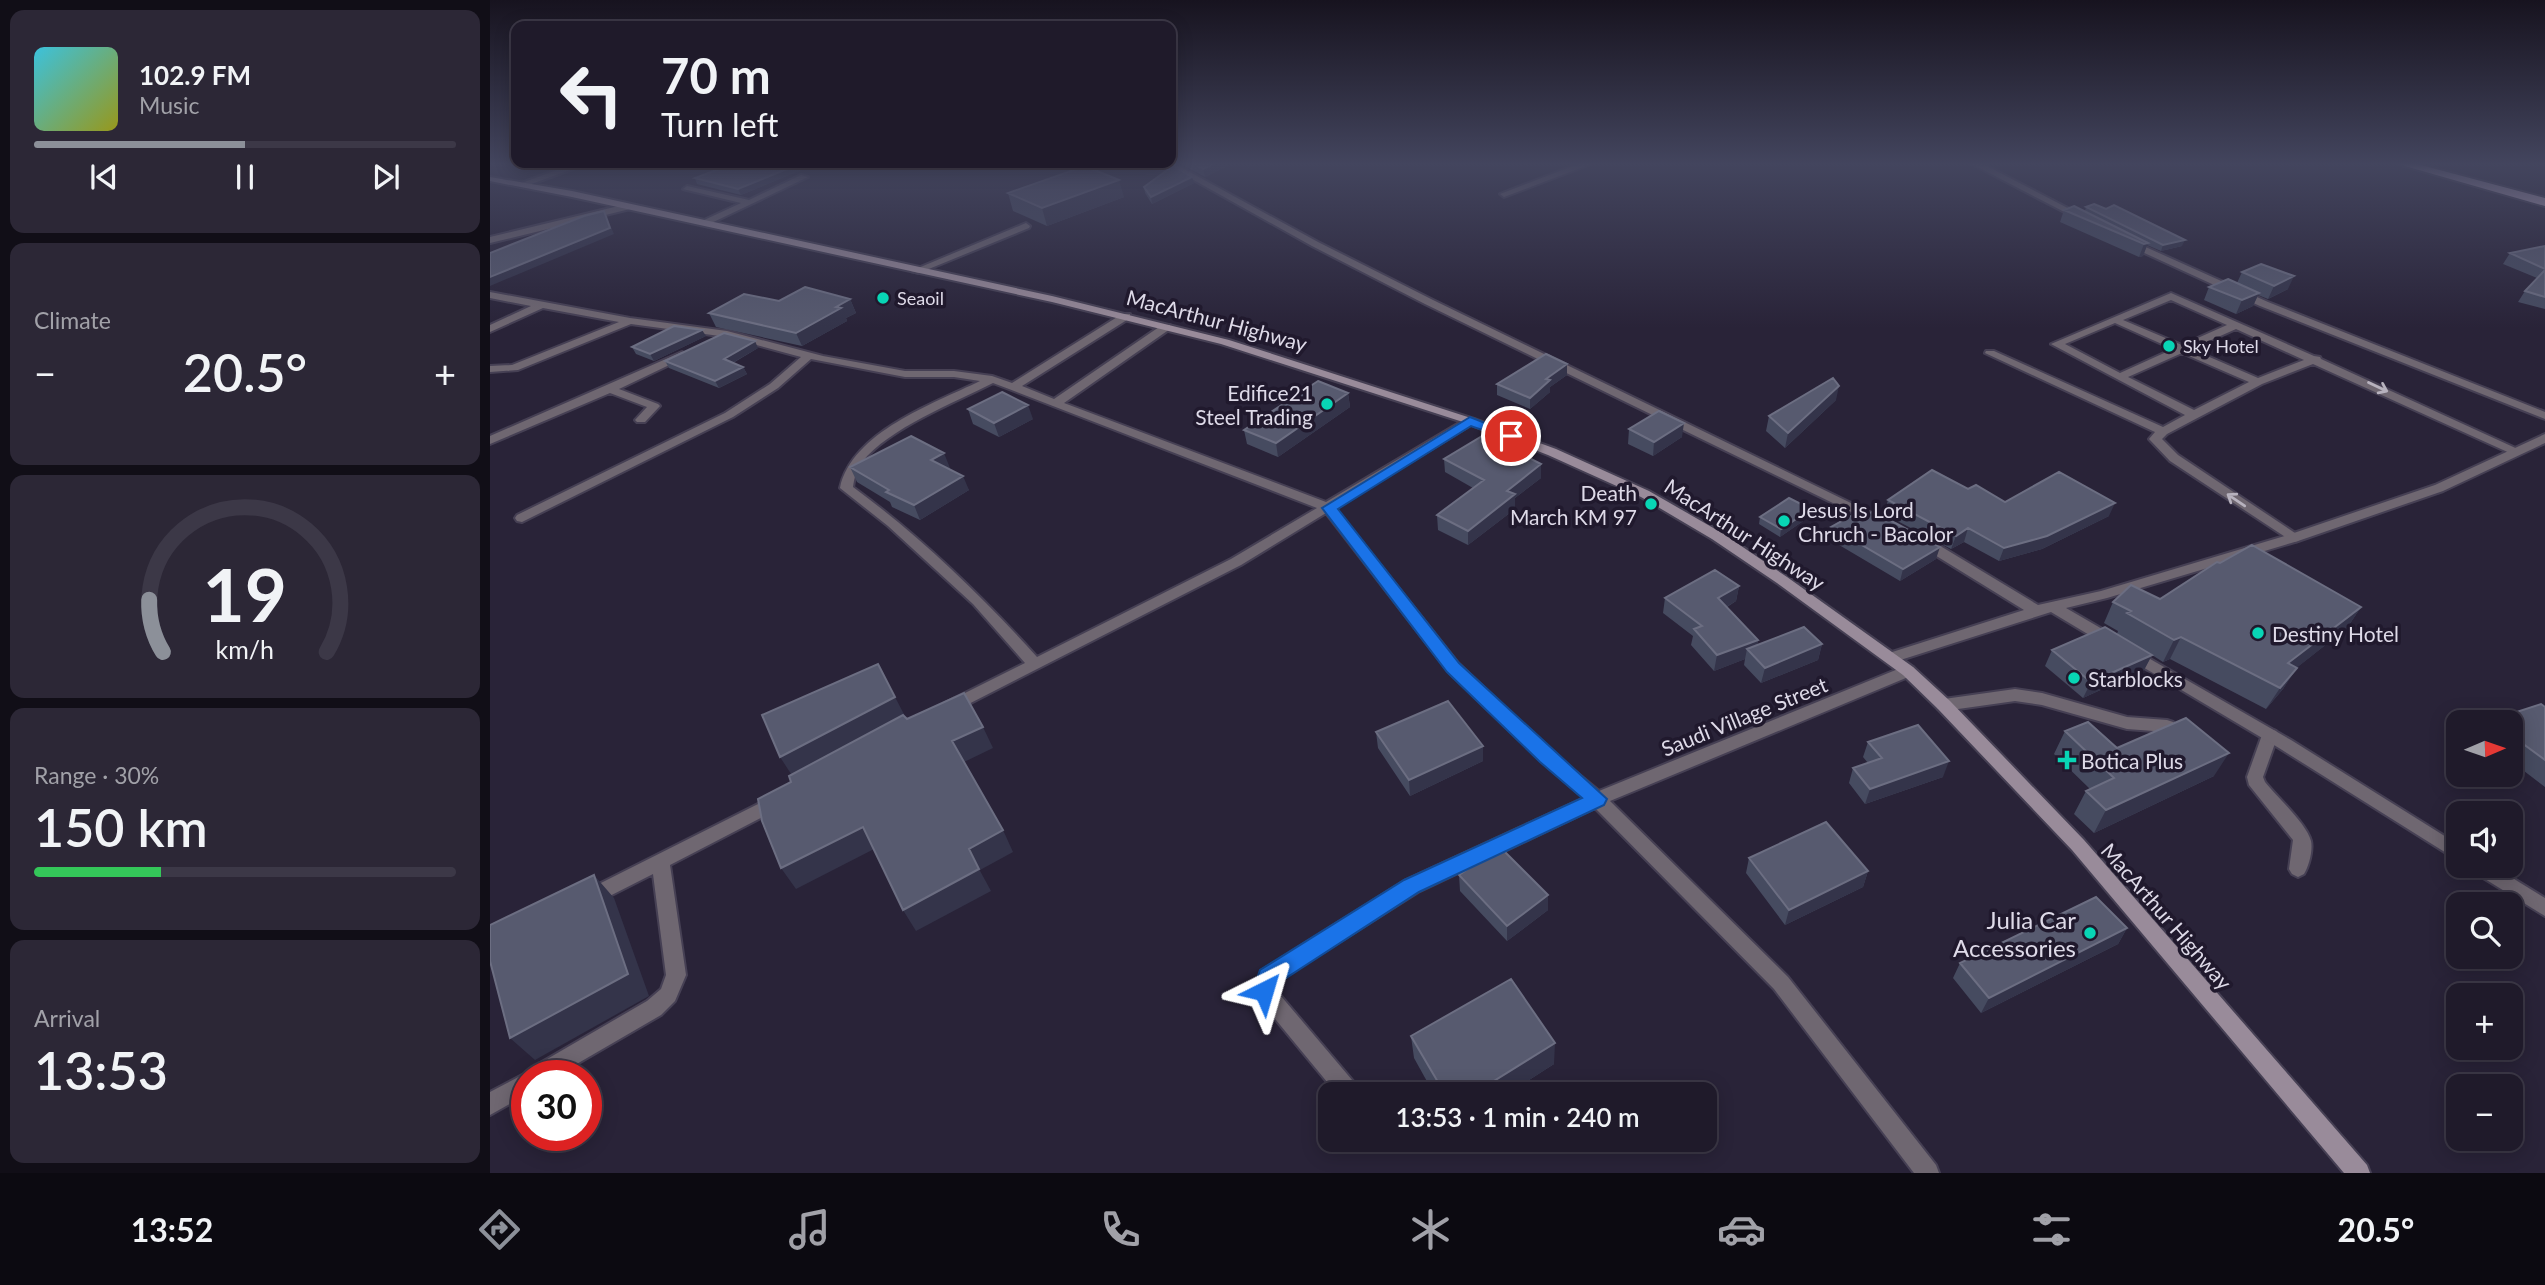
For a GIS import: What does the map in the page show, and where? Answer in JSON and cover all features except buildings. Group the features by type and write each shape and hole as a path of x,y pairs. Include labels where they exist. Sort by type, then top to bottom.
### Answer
{"main road":[{"name":"MacArthur Highway","path":"684,219 1126,316 1284,359 1470,421 1552,452 1645,494 1728,544 1891,658 1944,705 2078,845 2359,1173"}],"street":[{"path":"490,240 578,219"},
{"path":"705,223 714,219"},
{"path":"1272,219 1406,290 1894,527"},
{"path":"2085,219 2091,222"},
{"path":"916,271 1026,226"},
{"path":"2114,235 2264,304 2545,416"},
{"path":"490,295 631,321 727,334 810,355 905,374 954,374 992,379 1329,508 1453,667 1547,757 1597,799 1781,983 1928,1173"},
{"path":"2193,415 2056,344 2171,296 2516,451"},
{"path":"490,329 543,304"},
{"path":"1013,387 1126,316"},
{"path":"2116,320 2258,382"},
{"path":"490,369 514,368 631,321"},
{"path":"2119,377 2236,325"},
{"path":"1056,403 1166,327"},
{"path":"490,440 610,389 727,334"},
{"path":"1990,353 2163,431"},
{"path":"522,518 729,415 774,386 810,355"},
{"path":"2292,538 2174,458 2155,439 2163,431 2258,382 2316,359"},
{"path":"992,379 889,435 860,457 851,471 846,488 893,523 978,601 1035,664"},
{"path":"610,389 654,406 641,419"},
{"path":"942,712 1236,562 1470,421"},
{"path":"1891,658 2044,609 2102,595 2292,538 2439,488 2545,438"},
{"path":"1913,537 2270,735 2446,846"},
{"name":"Saudi Village Street","path":"1342,1082 1264,991 1268,977 1412,886 1597,799 1908,671"},
{"path":"1944,705 2015,695 2042,699 2127,723 2167,726"},
{"path":"2270,735 2255,777 2257,785 2301,836 2304,844 2298,869"},
{"path":"576,905 792,793"},
{"path":"565,1060 654,1008 667,995 676,975 661,863"},
{"path":"2497,878 2545,908"},
{"path":"490,1104 511,1092"}],"place":[{"name":"Seaoil","path":"883,298"},
{"name":"Sky Hotel","path":"2169,346"},
{"name":"Edifice21 Steel Trading","path":"1327,404"},
{"name":"Death March KM 97","path":"1651,504"},
{"name":"Jesus Is Lord Chruch - Bacolor","path":"1784,521"},
{"name":"Destiny Hotel","path":"2258,633"},
{"name":"Starblocks","path":"2074,678"},
{"name":"Botica Plus","path":"2067,760"},
{"name":"Julia Car Accessories","path":"2090,933"}],"route":[{"path":"1264,991 1268,977 1412,886 1597,799 1547,757 1453,667 1329,508 1470,421 1511,436"}]}
